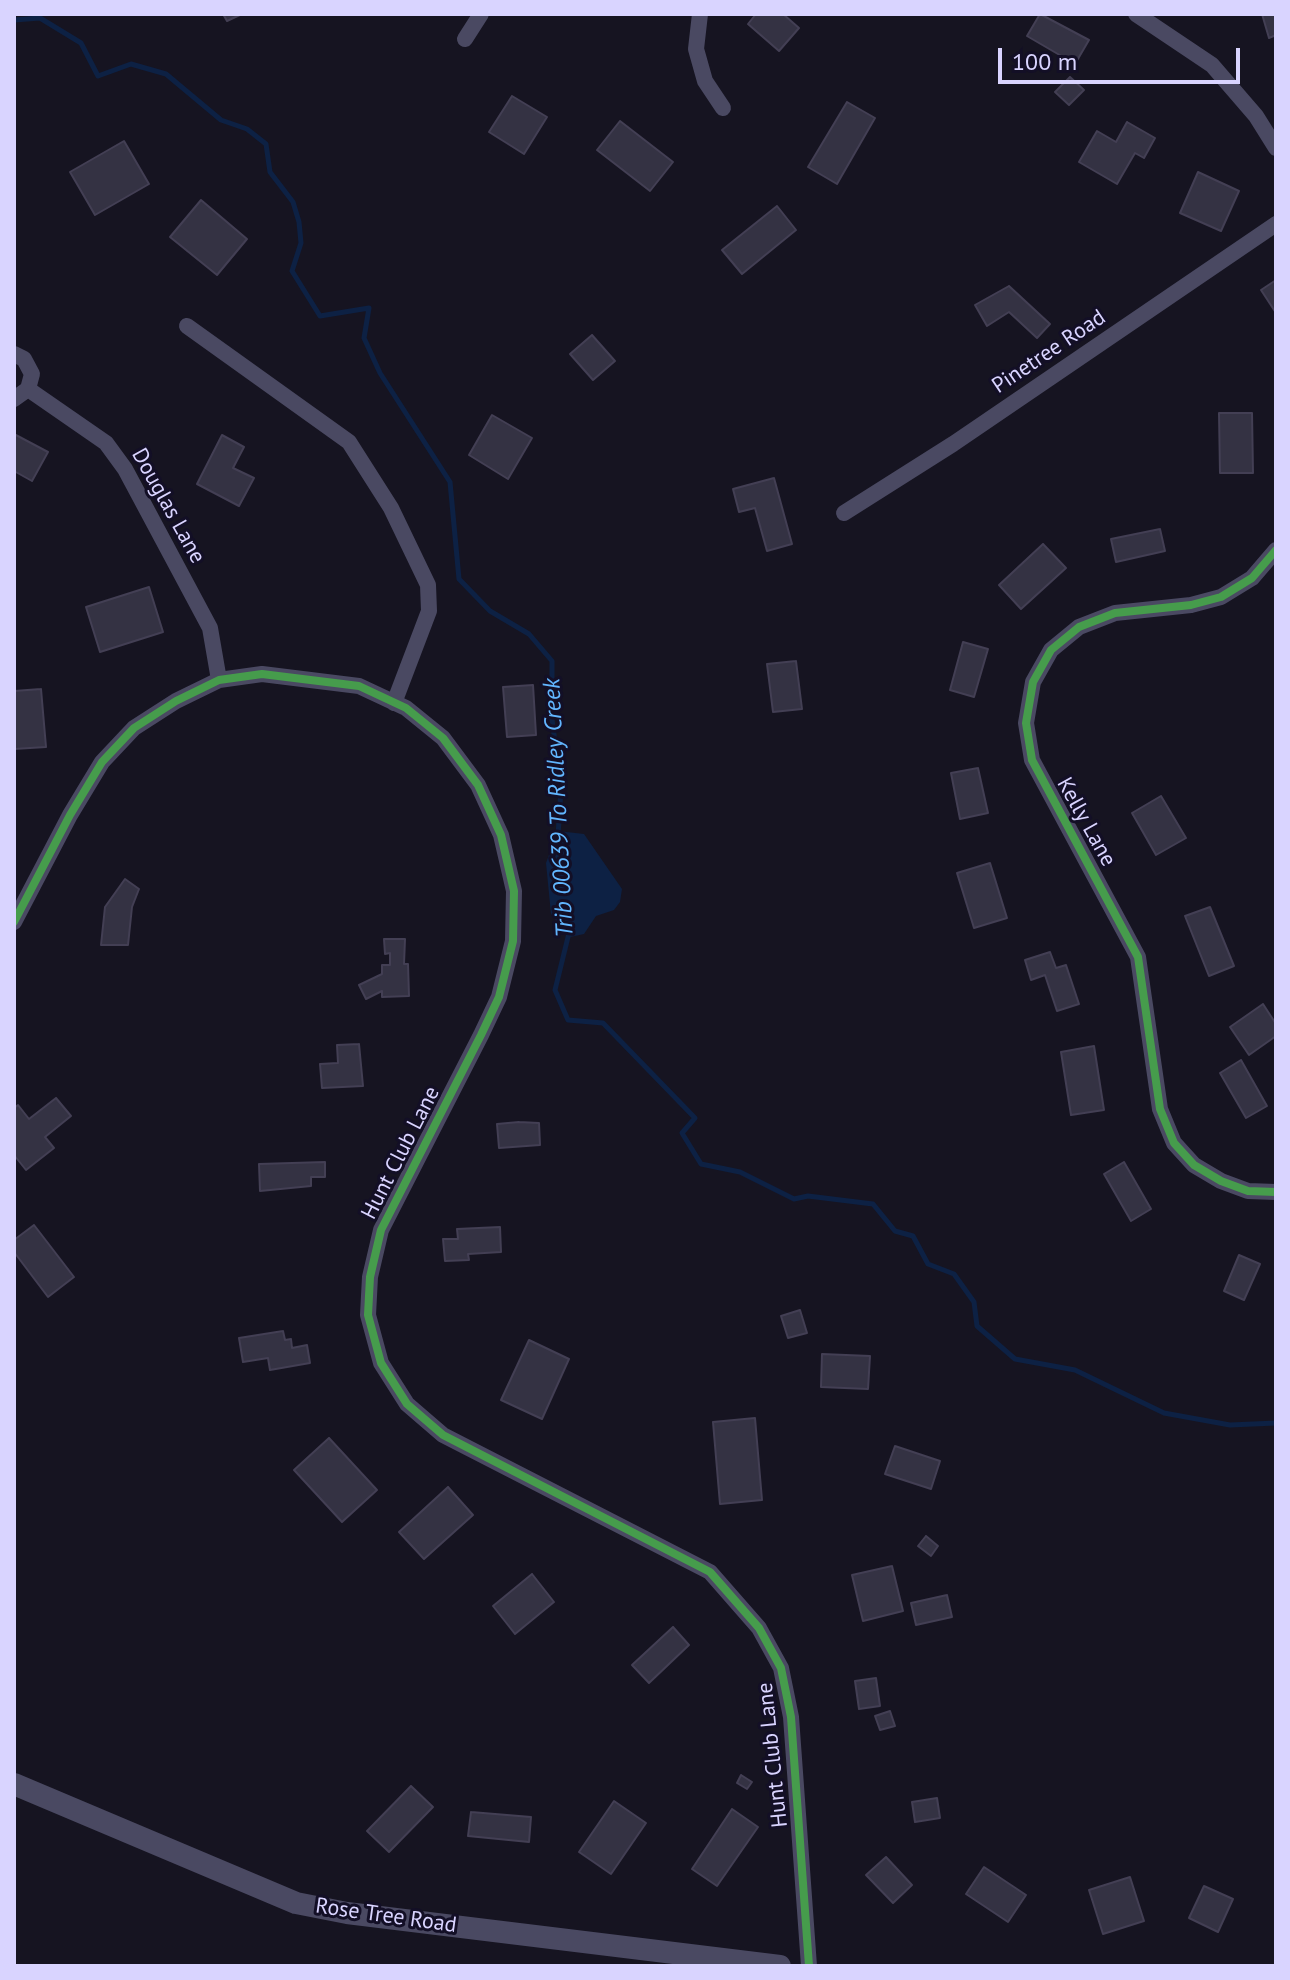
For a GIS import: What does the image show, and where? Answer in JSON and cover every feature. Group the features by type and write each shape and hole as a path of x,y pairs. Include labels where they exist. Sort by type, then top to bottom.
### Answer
{"street":[{"path":"465,39 481,14"},
{"path":"700,14 696,49 705,81 723,108"},
{"path":"1148,17 1212,65 1256,116 1276,148"},
{"name":"Pinetree Road","path":"844,513 953,444 1276,224"},
{"path":"187,326 349,442 391,508 428,585 429,611 394,703"},
{"path":"14,354 29,366 32,374 28,389 14,399"},
{"name":"Douglas Lane","path":"28,389 106,443 125,469 210,628 219,680"},
{"name":"Kelly Lane","path":"1276,550 1252,578 1221,597 1191,605 1115,613 1079,627 1051,650 1033,682 1026,723 1032,760 1138,957 1160,1109 1174,1143 1194,1165 1221,1181 1248,1191 1276,1192"},
{"name":"Hunt Club Lane","path":"14,922 70,815 102,762 134,728 176,701 219,680 262,674 359,686 394,703 443,738 478,785 501,835 514,891 513,941 499,997 381,1230 370,1277 368,1315 381,1363 407,1404 443,1435 710,1572 759,1628 781,1668 791,1717 809,1966"},
{"name":"Rose Tree Road","path":"14,1784 296,1903 347,1913 780,1966"}],"water":[{"path":"558,831 584,834 622,889 620,902 614,910 596,916 584,934 570,937 551,914 546,863"}],"building":[{"path":"223,14 242,14 227,21"},
{"path":"756,14 783,14 799,28 779,51 748,24"},
{"path":"1040,14 1089,40 1075,64 1027,36"},
{"path":"1262,14 1276,14 1276,35 1269,38"},
{"path":"1070,77 1084,90 1069,105 1055,92"},
{"path":"512,96 547,117 524,154 489,132"},
{"path":"847,102 875,118 837,184 808,167"},
{"path":"620,121 673,162 650,191 597,150"},
{"path":"1127,122 1155,138 1144,158 1135,153 1117,184 1079,162 1097,131 1116,142"},
{"path":"124,141 149,184 95,215 70,172"},
{"path":"1198,172 1239,191 1221,231 1180,213"},
{"path":"201,200 247,239 217,275 170,237"},
{"path":"777,206 796,230 742,274 722,250"},
{"path":"1276,280 1276,313 1261,290"},
{"path":"1009,286 1050,324 1037,338 1009,312 987,326 975,305"},
{"path":"592,335 615,361 593,380 570,354"},
{"path":"1219,413 1252,413 1253,473 1220,473"},
{"path":"492,415 532,438 508,479 469,455"},
{"path":"14,434 48,452 32,481 14,471"},
{"path":"222,435 244,447 233,468 254,478 239,506 197,484"},
{"path":"774,478 792,544 767,551 755,508 739,512 733,489"},
{"path":"1160,529 1165,551 1116,562 1111,539"},
{"path":"1043,544 1066,568 1021,609 999,585"},
{"path":"149,587 163,632 100,652 86,607"},
{"path":"963,642 988,649 974,697 950,690"},
{"path":"796,661 802,709 773,712 767,664"},
{"path":"533,685 536,735 507,737 503,687"},
{"path":"41,689 46,747 14,749 14,691"},
{"path":"978,768 988,813 960,819 951,773"},
{"path":"1161,796 1186,838 1156,855 1132,813"},
{"path":"990,863 1007,918 974,928 957,873"},
{"path":"125,879 139,889 132,907 128,945 101,945 105,907"},
{"path":"1210,907 1234,966 1209,976 1185,916"},
{"path":"384,939 405,939 404,964 408,964 409,996 382,997 382,991 366,999 359,985 382,974 382,965 390,965 390,953 385,954"},
{"path":"1050,952 1056,968 1066,965 1079,1004 1057,1011 1045,975 1031,980 1025,960"},
{"path":"1263,1004 1276,1024 1276,1036 1249,1055 1230,1027"},
{"path":"359,1044 363,1086 322,1088 320,1064 338,1063 337,1045"},
{"path":"1094,1046 1104,1110 1071,1115 1061,1052"},
{"path":"1241,1060 1267,1106 1246,1118 1220,1073"},
{"path":"56,1098 71,1116 45,1137 54,1148 26,1170 14,1155 14,1108 18,1105 29,1119"},
{"path":"539,1123 540,1145 499,1148 497,1124"},
{"path":"325,1162 325,1177 311,1177 311,1186 260,1191 259,1164"},
{"path":"1124,1162 1151,1209 1131,1221 1104,1174"},
{"path":"34,1225 74,1277 48,1297 14,1252 14,1240"},
{"path":"500,1227 501,1252 468,1254 469,1260 445,1261 443,1239 458,1239 457,1229"},
{"path":"1239,1255 1260,1264 1244,1300 1224,1291"},
{"path":"800,1310 807,1333 788,1338 781,1316"},
{"path":"283,1331 285,1340 291,1339 292,1348 307,1345 310,1363 270,1370 268,1358 243,1362 239,1338"},
{"path":"529,1340 569,1359 542,1419 501,1400"},
{"path":"822,1354 870,1356 868,1389 821,1387"},
{"path":"755,1418 762,1500 720,1504 713,1422"},
{"path":"329,1438 377,1490 342,1522 294,1470"},
{"path":"895,1446 940,1461 931,1489 885,1474"},
{"path":"448,1487 473,1515 424,1559 399,1532"},
{"path":"926,1536 938,1546 931,1556 918,1546"},
{"path":"892,1566 903,1611 863,1621 852,1575"},
{"path":"532,1574 554,1602 515,1634 493,1606"},
{"path":"947,1595 952,1617 916,1625 911,1603"},
{"path":"673,1627 689,1645 649,1683 632,1665"},
{"path":"876,1678 880,1706 859,1709 855,1681"},
{"path":"890,1711 895,1726 880,1730 875,1716"},
{"path":"741,1775 752,1782 747,1789 737,1783"},
{"path":"411,1786 433,1807 389,1852 367,1831"},
{"path":"937,1798 940,1818 915,1822 912,1802"},
{"path":"614,1801 646,1823 611,1874 579,1852"},
{"path":"732,1809 758,1827 717,1886 692,1869"},
{"path":"471,1812 531,1817 529,1842 468,1836"},
{"path":"886,1857 912,1885 893,1903 866,1875"},
{"path":"984,1867 1026,1895 1008,1922 966,1894"},
{"path":"1130,1877 1144,1921 1103,1934 1089,1890"},
{"path":"1204,1886 1233,1899 1218,1932 1189,1918"}],"waterway":[{"name":"Trib 00639 To Ridley Creek","path":"14,20 40,18 81,43 98,76 131,64 166,74 221,120 247,129 266,144 270,172 293,202 299,222 301,243 292,271 320,316 369,308 364,338 380,373 450,482 459,579 490,611 529,634 552,661 552,719 561,789 558,836"},
{"name":"Trib 00639 To Ridley Creek","path":"569,933 555,990 568,1020 603,1023 695,1118 682,1133 701,1164 740,1172 794,1199 808,1196 873,1204 895,1231 913,1236 928,1264 954,1274 974,1302 977,1326 1015,1359 1075,1370 1164,1413 1230,1425 1276,1423"}],"cycle path":[{"path":"1276,550 1252,578 1221,597 1191,605 1115,613 1079,627 1051,650 1033,682 1026,723 1032,760 1138,957 1160,1109 1174,1143 1194,1165 1221,1181 1248,1191 1276,1192"},
{"path":"14,922 70,815 102,762 134,728 176,701 219,680 262,674 359,686 406,708 443,738 478,785 501,835 514,891 513,941 499,997 381,1230 370,1277 368,1315 381,1363 407,1404 443,1435 710,1572 759,1628 781,1668 791,1717 809,1966"}]}
